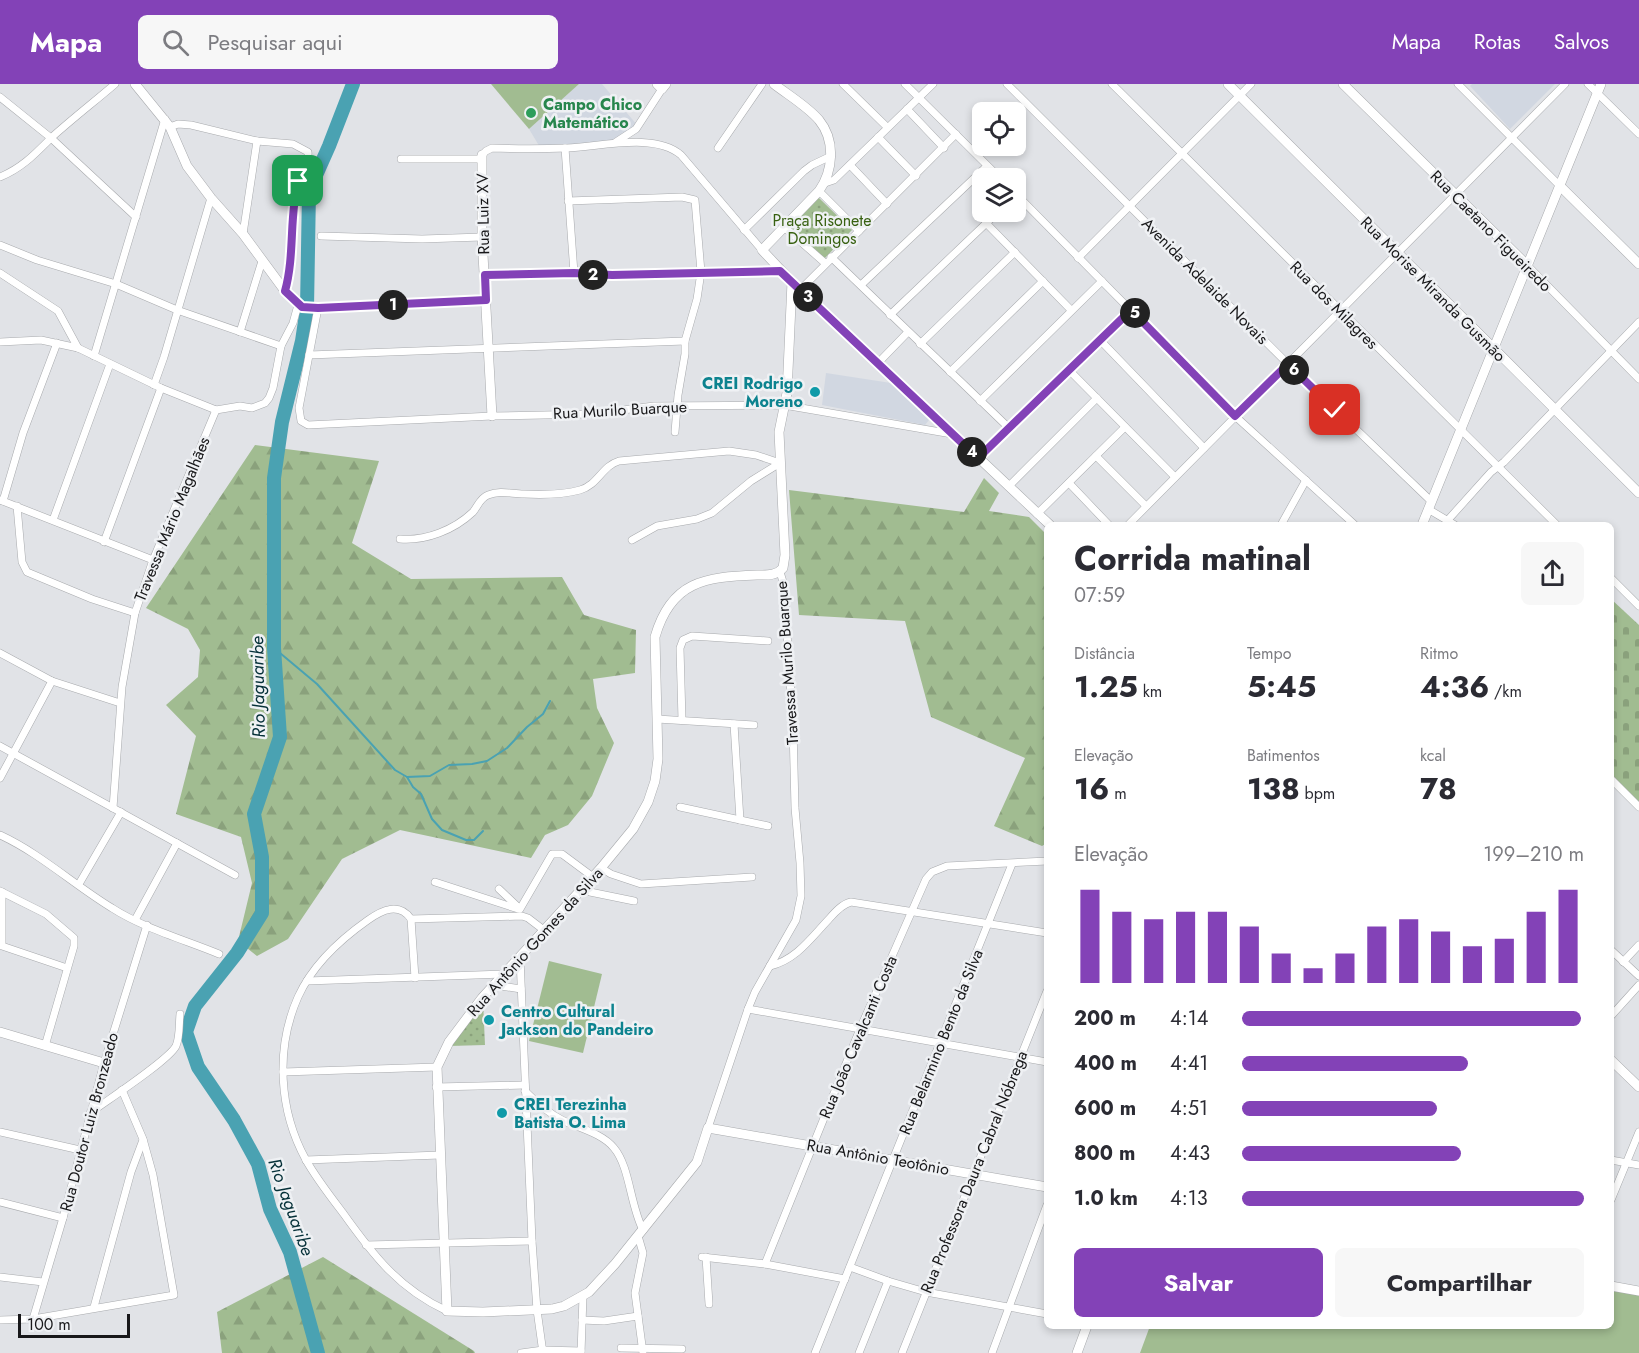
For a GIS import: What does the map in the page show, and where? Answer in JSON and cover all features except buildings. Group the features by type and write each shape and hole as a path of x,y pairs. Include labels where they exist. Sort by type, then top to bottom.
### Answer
{"street":[{"path":"0,177 20,167 115,84"},
{"path":"135,84 168,123 187,166 211,198 243,234 285,291 300,306 316,308 486,300"},
{"path":"718,148 762,84"},
{"path":"762,250 825,183 829,174 831,156 830,142 820,121 774,84"},
{"path":"843,84 887,128"},
{"path":"861,285 987,166 905,84"},
{"path":"825,183 834,180 933,84"},
{"name":"Avenida Adelaide Novais","path":"1007,84 1446,521"},
{"name":"Rua dos Milagres","path":"1112,84 1554,522"},
{"name":"Rua Morise Miranda Gusmão","path":"1228,84 1639,493"},
{"path":"1078,258 1251,84"},
{"name":"Rua Caetano Figueiredo","path":"1343,84 1639,379"},
{"path":"1458,84 1639,264"},
{"path":"1131,522 1565,84"},
{"path":"1588,84 1599,88 1639,134"},
{"path":"614,143 636,129 662,86"},
{"path":"1423,522 1599,88"},
{"path":"0,97 51,138 136,217"},
{"path":"907,109 944,148"},
{"path":"168,123 191,125 257,141 293,144 306,150 309,155 298,181 294,198 289,272 285,291"},
{"path":"94,356 136,217 168,123"},
{"path":"800,290 957,134"},
{"path":"878,136 916,176"},
{"path":"243,234 257,141"},
{"path":"401,159 482,157 492,148 565,148 614,143 660,145 678,152 780,271 1046,522"},
{"path":"565,148 574,273"},
{"path":"744,230 804,171 831,156"},
{"name":"Rua Luiz XV","path":"482,157 482,237 492,416"},
{"path":"850,165 887,204"},
{"path":"819,191 859,231"},
{"path":"568,201 682,197 693,199 696,204 701,272 697,299 685,341 676,406 675,432"},
{"path":"104,542 157,387 177,310 211,198"},
{"path":"1026,204 1235,416 1351,522"},
{"path":"890,315 986,223 1071,310"},
{"path":"784,227 825,263"},
{"path":"321,236 422,239 482,237"},
{"path":"0,245 37,260 116,284 177,310 281,346"},
{"path":"920,344 1015,252"},
{"path":"831,257 1009,428"},
{"path":"240,332 262,261"},
{"path":"485,275 780,271"},
{"path":"0,273 58,311 78,348"},
{"path":"980,401 1102,280"},
{"path":"950,372 1043,281"},
{"name":"Travessa Murilo Buarque","path":"708,1128 747,1009 795,920 801,896 784,585 780,572 785,555 779,432 787,393 792,282"},
{"path":"0,342 41,340 78,348 157,387 216,410 240,406 252,408 265,403 273,388 281,346 300,306"},
{"path":"316,308 309,355 685,341"},
{"path":"978,458 1131,310"},
{"path":"1446,521 1639,322"},
{"path":"878,363 909,332"},
{"path":"1100,340 1204,448"},
{"path":"57,343 22,433 2,500 153,560"},
{"name":"Rua Murilo Buarque","path":"309,355 299,408 301,421 308,424 592,414 654,406 784,405 952,434"},
{"path":"54,520 110,364"},
{"path":"1069,370 1175,477"},
{"path":"1009,486 1097,398"},
{"name":"Travessa Mário Magalhães","path":"113,808 120,703 135,614 153,560 216,410"},
{"path":"1037,514 1125,427"},
{"path":"400,538 422,538 453,526 473,512 484,496 503,491 553,495 583,489 595,483 609,464 619,460 729,451 756,455 780,463"},
{"path":"1095,456 1146,506"},
{"path":"632,540 657,526 697,519 712,513 751,481 780,463"},
{"path":"1283,522 1306,480"},
{"path":"1069,483 1106,522"},
{"path":"17,506 22,562 27,572 92,600 135,614"},
{"name":"Rua Antônio Gomes da Silva","path":"447,1311 436,1087 437,1067 441,1056 462,1024 494,985 545,931 633,829 648,802 655,781 658,759 655,637 660,618 669,604 682,591 694,584 716,578 780,572"},
{"path":"1614,581 1639,606"},
{"path":"682,720 680,648 683,640 692,636 768,641"},
{"path":"0,653 52,681 120,703"},
{"path":"0,778 52,681"},
{"path":"657,719 754,725"},
{"path":"734,724 740,820"},
{"path":"0,746 235,875"},
{"path":"1614,782 1639,807"},
{"path":"680,807 768,826"},
{"path":"79,885 121,812"},
{"path":"0,835 32,852 114,910 219,954"},
{"path":"135,920 177,843"},
{"path":"521,913 552,854 562,854 593,877"},
{"name":"Rua João Cavalcanti Costa","path":"765,1264 860,1029 926,879 939,868 966,864 1044,861"},
{"name":"Rua Belarmino Bento da Silva","path":"815,1353 1012,864"},
{"path":"601,868 611,874 641,884 752,877"},
{"path":"435,882 521,913"},
{"path":"583,888 590,892 634,901"},
{"path":"499,889 521,913 545,931"},
{"path":"45,1046 74,946 73,935 38,909 1,892 2,946 67,968"},
{"path":"770,966 795,955 846,903 856,902 1044,932"},
{"path":"415,978 411,919 401,910 394,909 376,915 345,938 307,981 298,997 285,1044 283,1072 285,1095 291,1126 306,1160 366,1245 399,1282 447,1311 537,1310 564,1306 583,1296 615,1264 697,1162 708,1128"},
{"path":"411,919 521,913"},
{"name":"Rua Doutor Luiz Bronzeado","path":"33,1319 63,1218 104,1063 147,925"},
{"path":"1623,962 1639,945"},
{"path":"1614,953 1639,976"},
{"path":"520,958 532,1241 537,1310 543,1352"},
{"path":"307,981 504,975"},
{"path":"494,985 521,989"},
{"path":"1614,1013 1639,985"},
{"name":"Rua Professora Daura Cabral Nóbrega","path":"902,1353 1044,998"},
{"path":"747,1009 1044,1061"},
{"path":"90,1113 175,1049 178,1041 180,1014"},
{"path":"0,1032 104,1063"},
{"path":"1614,1063 1639,1087"},
{"path":"283,1072 437,1067"},
{"path":"436,1087 525,1088 539,1104 560,1119 612,1145 621,1160 641,1233 643,1253 635,1293 643,1351"},
{"path":"0,1320 33,1319 174,1295 153,1175 143,1139 122,1090"},
{"name":"Rua Antônio Teotônio","path":"708,1128 1044,1186"},
{"path":"0,1132 80,1150"},
{"path":"1614,1193 1639,1132"},
{"path":"94,1307 130,1172 143,1139"},
{"path":"306,1160 440,1155"},
{"path":"1614,1161 1639,1165"},
{"path":"0,1202 63,1218"},
{"path":"992,1353 1044,1213"},
{"path":"366,1245 532,1241"},
{"path":"710,1304 704,1257 765,1264 845,1279"},
{"path":"850,1267 926,1292 1044,1313"},
{"path":"0,1277 43,1282"},
{"path":"859,1353 888,1281"},
{"path":"1614,1287 1639,1291"},
{"path":"521,1353 581,1352 583,1296"},
{"path":"582,1320 604,1321 638,1316"},
{"path":"1077,1353 1086,1329"},
{"path":"621,1348 643,1351 682,1349"}],"shaded area":[{"path":"579,84 602,84 638,126 623,140 541,149 529,129"},
{"path":"1472,84 1555,84 1510,129 1470,86"},
{"path":"826,373 891,383 929,420 925,425 822,405"}],"green space":[{"name":"Campo Chico Matemático","path":"491,84 579,84 529,129"},
{"name":"Praça Risonete Domingos","path":"818,197 852,230 824,259 789,226"},
{"path":"255,445 379,461 352,543 411,579 562,577 584,615 636,630 635,673 593,679 597,708 614,743 592,796 568,825 545,835 531,858 400,830 342,859 288,939 257,956 238,941 252,883 241,837 176,814 196,736 166,705 198,677 200,650 188,629 146,608"},
{"path":"984,478 999,493 989,511 1029,517 1044,532 1044,845 1042,846 994,826 1025,758 931,717 905,621 799,615 789,490 964,512"},
{"path":"1614,602 1639,625 1639,806 1614,779"},
{"path":"549,961 602,974 583,1053 529,1041"},
{"path":"483,1000 485,1045 449,1046"},
{"path":"323,1257 475,1353 222,1353 217,1312"},
{"path":"1614,1290 1639,1294 1639,1353 1140,1353 1149,1329 1614,1329"}],"waterway":[{"name":"Rio Jaguaribe","path":"318,1353 290,1252 270,1209 258,1164 234,1120 198,1067 186,1032 195,1006 237,953 262,913 262,857 254,814 280,737 274,648 274,478 282,422 302,341 307,308 309,191 353,84"},
{"path":"274,648 317,684 395,770 407,777 430,776 449,765 487,761 507,748 543,714 550,701"},
{"path":"407,777 421,794 432,819 442,830 466,840 474,840 483,831"}],"place":[{"name":"Campo Chico Matemático","path":"531,113"},
{"name":"CREI Rodrigo Moreno","path":"815,392"},
{"name":"Centro Cultural Jackson do Pandeiro","path":"489,1020"},
{"name":"CREI Terezinha Batista O. Lima","path":"502,1113"}],"route":[{"path":"298,181 294,198 289,272 285,291 302,307 486,300 485,275 574,273 626,275 780,271 978,458 1131,310 1235,416 1288,364 1335,410"}]}
